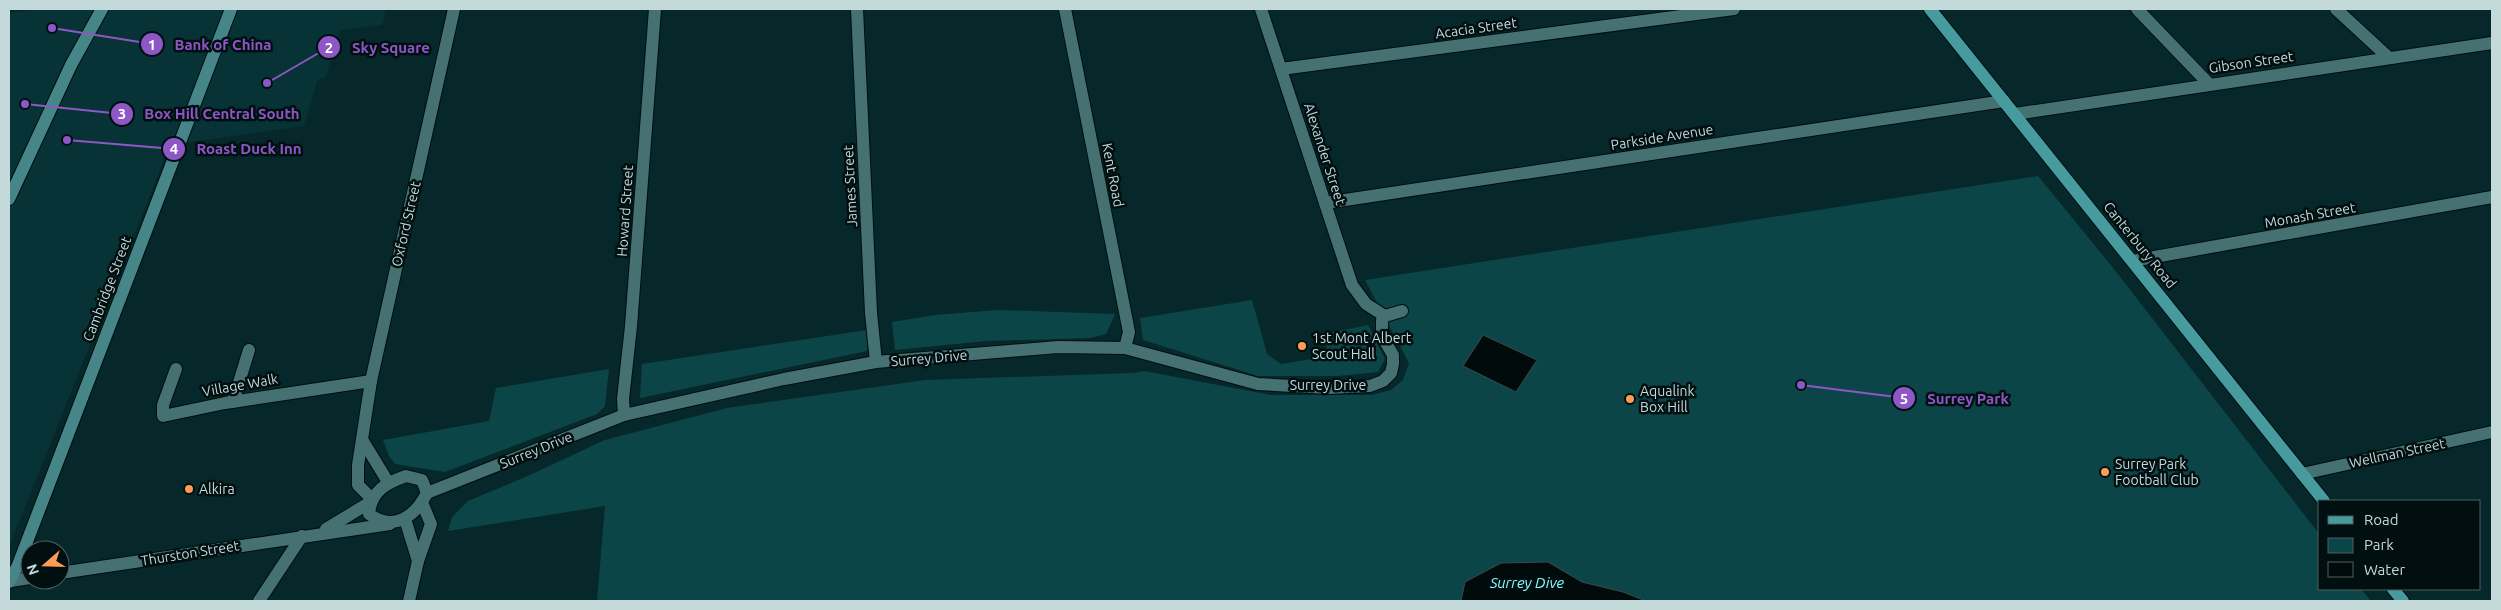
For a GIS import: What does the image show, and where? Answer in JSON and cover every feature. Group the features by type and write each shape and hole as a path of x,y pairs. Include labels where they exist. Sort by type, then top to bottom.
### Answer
{"main road":[{"name":"Canterbury Road","path":"1930,9 2323,500"},
{"path":"2394,590 2403,601"}],"street":[{"path":"9,199 72,64 102,9"},
{"name":"Cambridge Street","path":"10,581 231,9"},
{"name":"Oxford Street","path":"370,500 358,485 358,465 364,440 371,380 454,9"},
{"name":"Howard Street","path":"624,415 623,399 631,326 655,9"},
{"name":"James Street","path":"857,9 871,313 876,362"},
{"name":"Kent Road","path":"1064,9 1129,332 1125,348"},
{"name":"Alexander Street","path":"1261,9 1352,285 1366,305 1383,321"},
{"name":"Acacia Street","path":"1281,69 1734,9"},
{"path":"2137,9 2209,84"},
{"path":"2336,9 2388,57"},
{"name":"Gibson Street","path":"2015,114 2492,43"},
{"name":"Parkside Avenue","path":"1325,203 2004,101"},
{"name":"Monash Street","path":"2132,261 2492,198"},
{"path":"1383,321 1402,311"},
{"name":"Surrey Drive","path":"425,499 624,415 784,379 876,362 1058,347 1125,348 1258,384 1328,388 1370,386 1383,381 1391,373 1394,364 1393,355 1382,336 1383,321"},
{"path":"233,402 249,350"},
{"name":"Village Walk","path":"176,369 163,405 164,416 233,402 371,380"},
{"name":"Wellman Street","path":"2302,474 2492,432"},
{"path":"364,440 388,482"},
{"path":"409,601 418,561 431,524 422,480 406,476 388,482 370,500 369,514 377,522 390,524 405,520 425,499"},
{"name":"Thurston Street","path":"320,533 370,500"},
{"path":"405,520 418,561"},
{"name":"Thurston Street","path":"70,571 390,524"},
{"path":"259,601 302,536"}],"shaded area":[{"path":"44,9 386,9 382,25 341,30 325,78 318,79 304,126 170,145 9,547 9,13"}],"green space":[{"path":"2038,176 2114,269 2318,532 2318,590 2362,590 2371,601 597,601 605,506 448,531 452,517 468,501 605,440 727,408 925,380 1133,373 1144,371 1271,395 1372,395 1391,390 1403,380 1409,363 1365,280"},
{"path":"1252,300 1267,354 1281,364 1329,356 1323,334 1368,325 1385,359 1378,372 1338,376 1258,376 1143,340 1140,318"},
{"path":"998,310 1115,314 1106,334 1090,338 986,341 895,350 892,322 935,315"},
{"path":"867,330 867,351 640,398 642,364"},
{"path":"609,369 605,406 597,414 445,472 395,464 389,456 383,440 489,421 496,388"}],"water":[{"path":"1483,335 1537,360 1516,392 1463,366"},
{"name":"Surrey Dive","path":"1548,562 1582,582 1623,592 1646,601 1461,601 1465,582 1501,563"}],"place":[{"name":"Bank of China","path":"52,28"},
{"name":"Sky Square","path":"267,83"},
{"name":"Box Hill Central South","path":"25,104"},
{"name":"Roast Duck Inn","path":"67,140"},
{"name":"1st Mont Albert Scout Hall","path":"1302,346"},
{"name":"Surrey Park","path":"1801,385"},
{"name":"Aqualink Box Hill","path":"1630,399"},
{"name":"Surrey Park Football Club","path":"2105,472"},
{"name":"Alkira","path":"189,489"}]}
